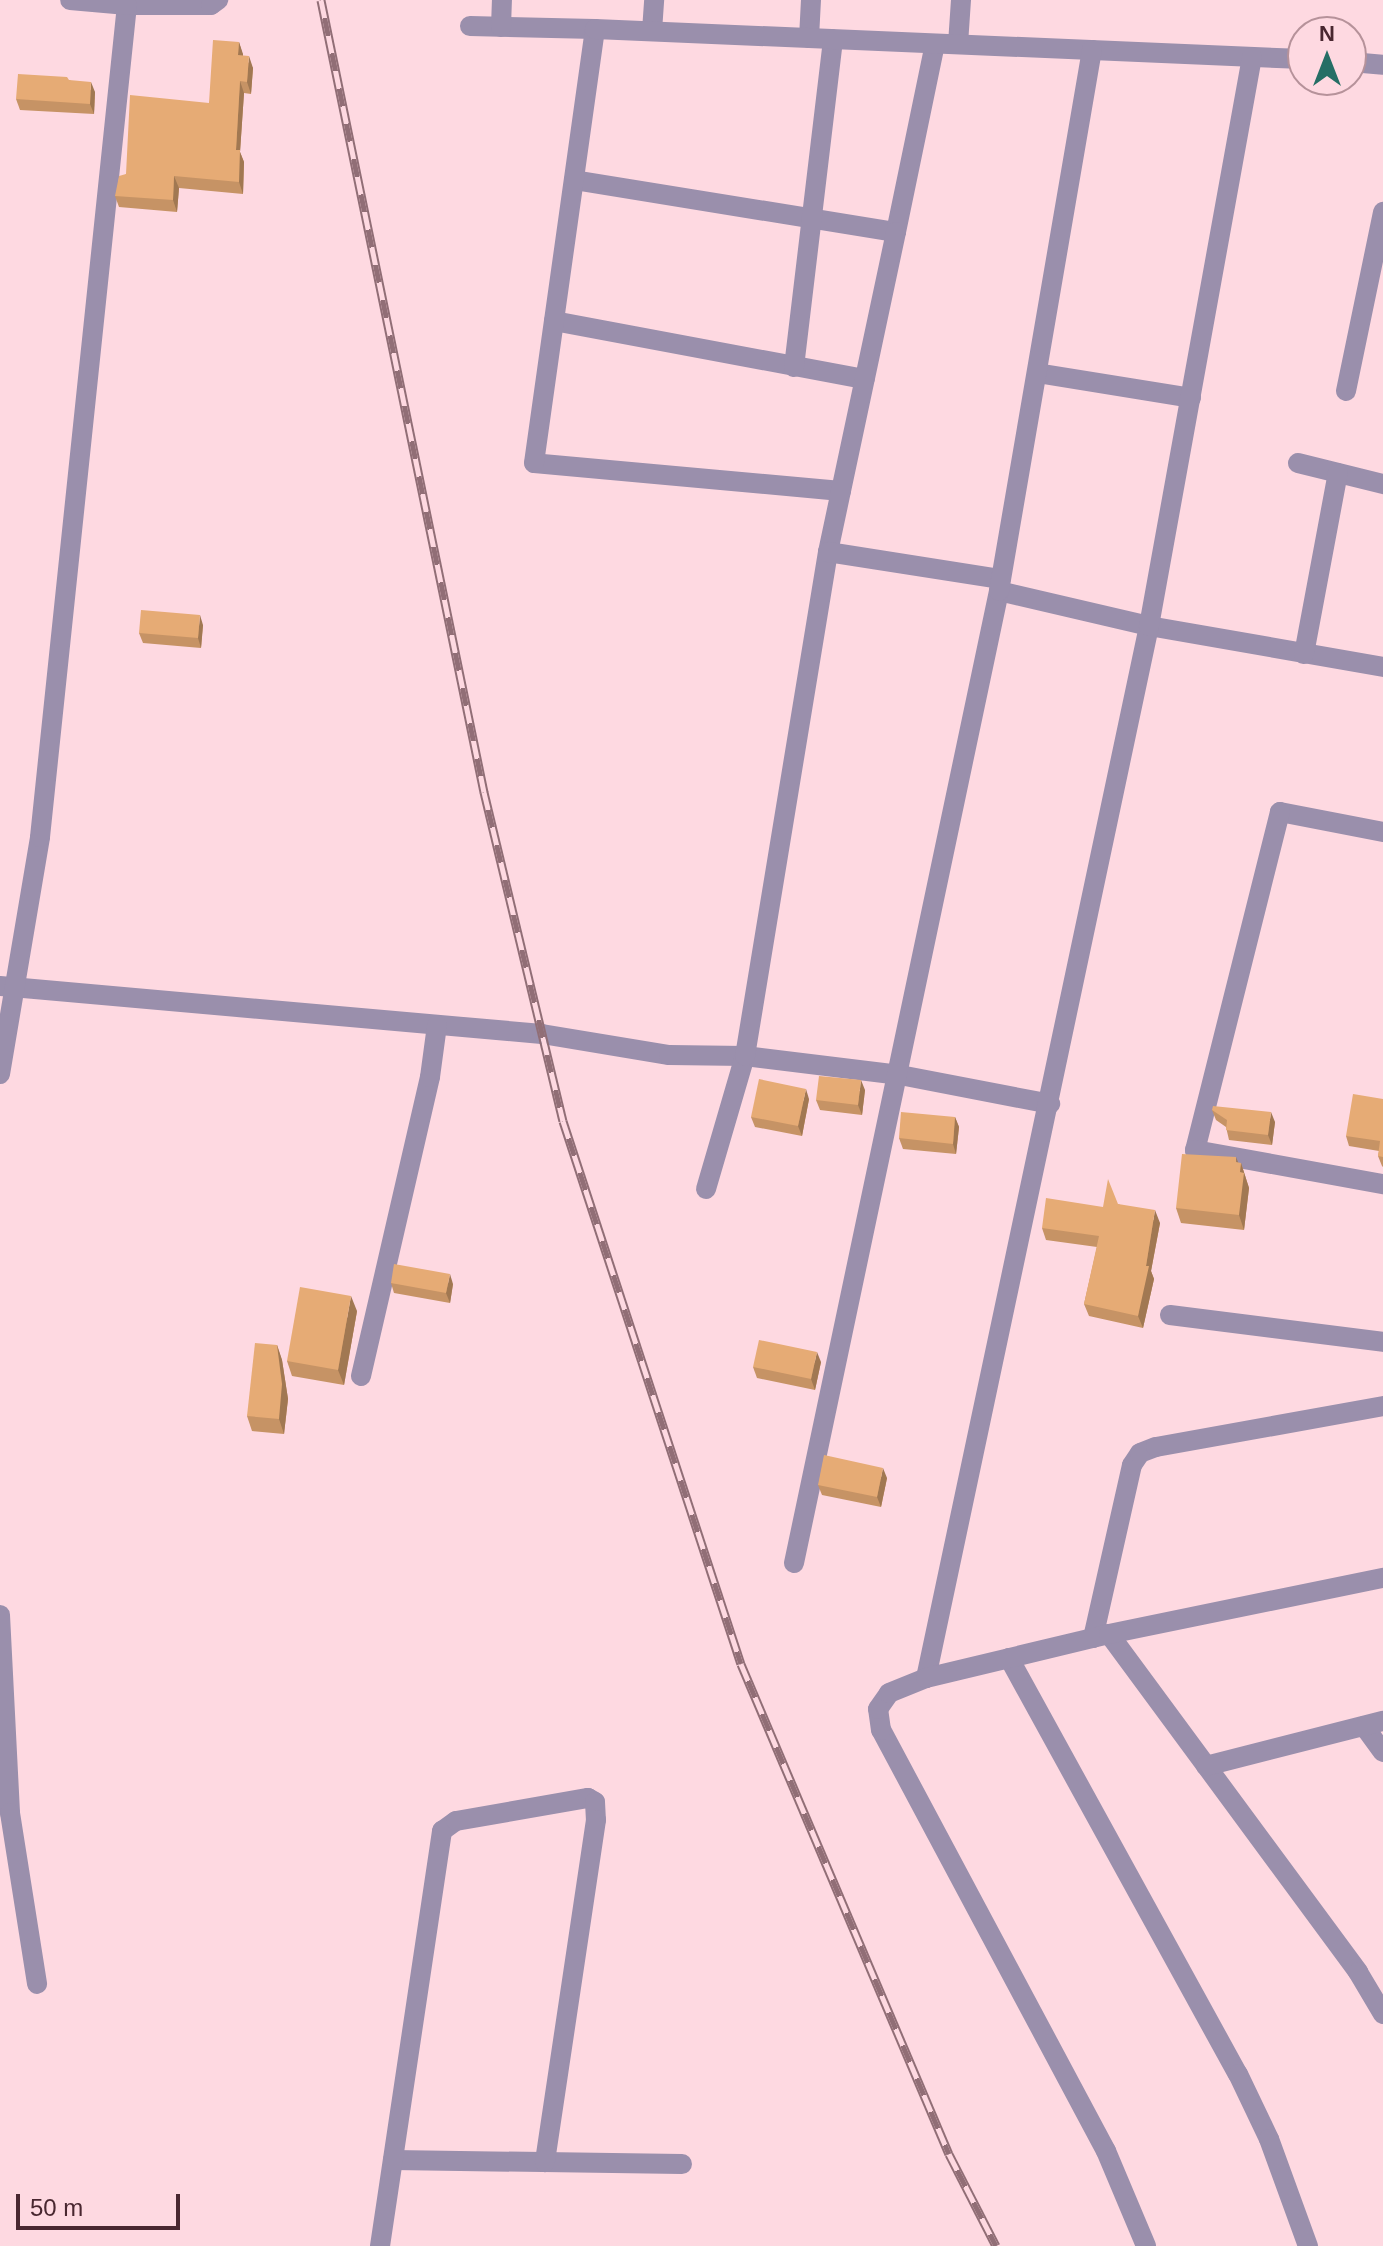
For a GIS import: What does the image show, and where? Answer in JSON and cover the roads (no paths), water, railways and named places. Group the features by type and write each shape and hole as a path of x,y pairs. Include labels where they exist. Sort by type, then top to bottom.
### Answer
{"street":[{"path":"70,0 127,5 211,5 218,0"},
{"path":"501,27 502,0"},
{"path":"652,31 654,0"},
{"path":"809,38 811,0"},
{"path":"958,44 961,0"},
{"path":"0,1074 7,987 41,822 127,5"},
{"path":"470,26 1287,58"},
{"path":"595,29 534,463 841,491"},
{"path":"794,367 833,39"},
{"path":"706,1189 745,1056 828,552 935,44"},
{"path":"794,1563 900,1075 1000,585 1092,50"},
{"path":"926,1678 1149,626 1252,57"},
{"path":"574,180 812,221 896,232"},
{"path":"1346,391 1382,221"},
{"path":"554,321 865,379"},
{"path":"1037,373 1191,398"},
{"path":"1298,463 1383,484"},
{"path":"1304,654 1338,473"},
{"path":"828,552 1000,585 1149,626 1383,667"},
{"path":"1383,832 1280,812 1195,1150 1383,1184"},
{"path":"7,987 542,1034 669,1055 745,1056 900,1075 1050,1104"},
{"path":"361,1376 430,1077 437,1025"},
{"path":"1170,1315 1383,1342"},
{"path":"1383,1406 1156,1447 1140,1453 1132,1465 1101,1636 1206,1766 1358,1972 1383,2014"},
{"path":"1146,2246 1106,2151 881,1730 878,1709 882,1700 898,1688 926,1678 1101,1636 1383,1578"},
{"path":"0,1615 10,1813 37,1984"},
{"path":"1009,1658 1255,2105 1308,2246"},
{"path":"1206,1766 1374,1724 1383,1752"},
{"path":"380,2246 442,1831 456,1821 588,1798 595,1802 596,1820 545,2162"},
{"path":"393,2160 682,2164"}],"railway":[{"path":"321,0 484,792 563,1121 741,1664 949,2154 996,2246"}]}
